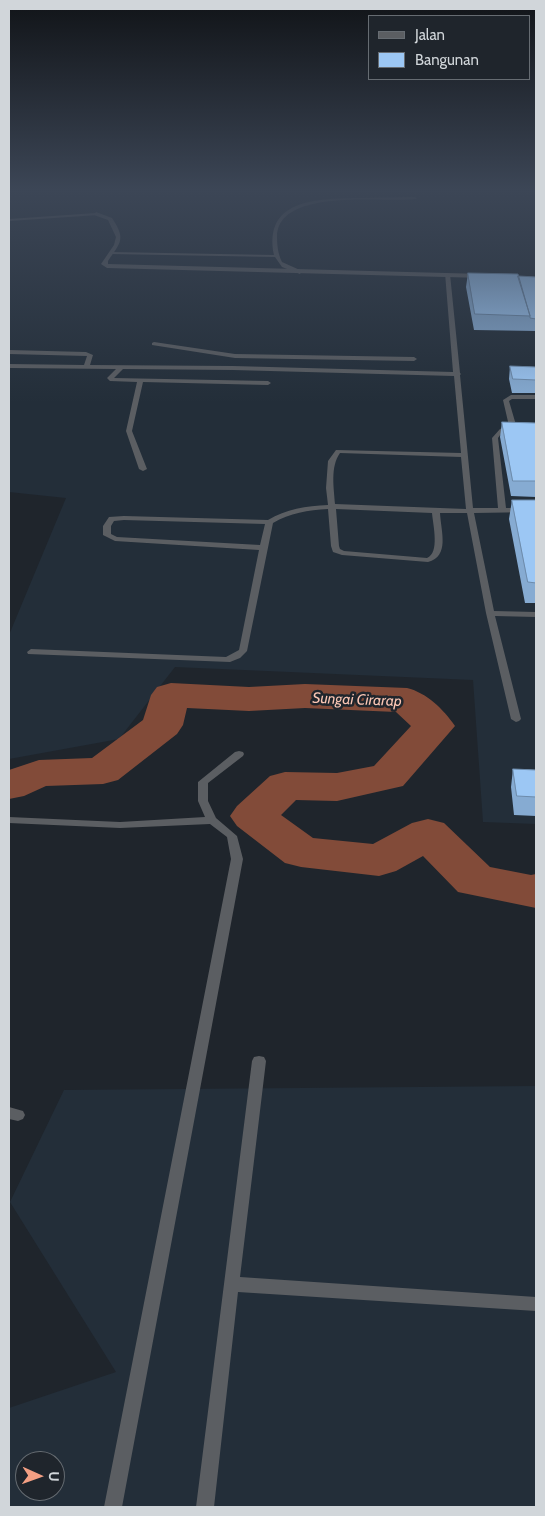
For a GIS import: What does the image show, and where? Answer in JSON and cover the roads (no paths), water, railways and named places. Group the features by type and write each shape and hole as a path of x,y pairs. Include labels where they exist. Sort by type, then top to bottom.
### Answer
{"street":[{"path":"105,262 104,264 107,266 487,276"}],"lane":[{"path":"280,262 283,265 300,272"},
{"path":"447,274 470,511 490,613 516,719"},
{"path":"154,344 235,356 414,359"},
{"path":"9,352 86,354 90,356 86,367"},
{"path":"233,368 235,356"},
{"path":"9,366 233,368 458,374"},
{"path":"121,367 110,378 112,380 268,383"},
{"path":"140,381 129,431 143,469"},
{"path":"513,427 506,400 511,397 536,397"},
{"path":"502,510 495,438 501,430 513,427 536,428"},
{"path":"436,511 439,551 434,558 428,560 359,556 336,550 331,507 331,461 338,451 465,455"},
{"path":"31,652 227,660 237,656 242,650 269,522 276,516 305,509 331,507 436,511 536,510"},
{"path":"264,548 115,539 107,535 107,526 112,519 124,518 269,522"},
{"path":"490,613 536,614"},
{"path":"113,1507 237,859 232,836 212,820 203,801 203,782 239,754"},
{"path":"9,820 120,825 212,820"},
{"path":"205,1507 224,1335 259,1060"},
{"path":"232,1284 536,1304"}],"waterway":[{"name":"Sungai Cirarap","path":"9,786 39,773 103,771 162,725 171,695 249,699 305,696 407,700 434,726 388,777 337,787 285,786 253,816 301,852 379,860 428,834 475,881 534,892 536,890"}]}
